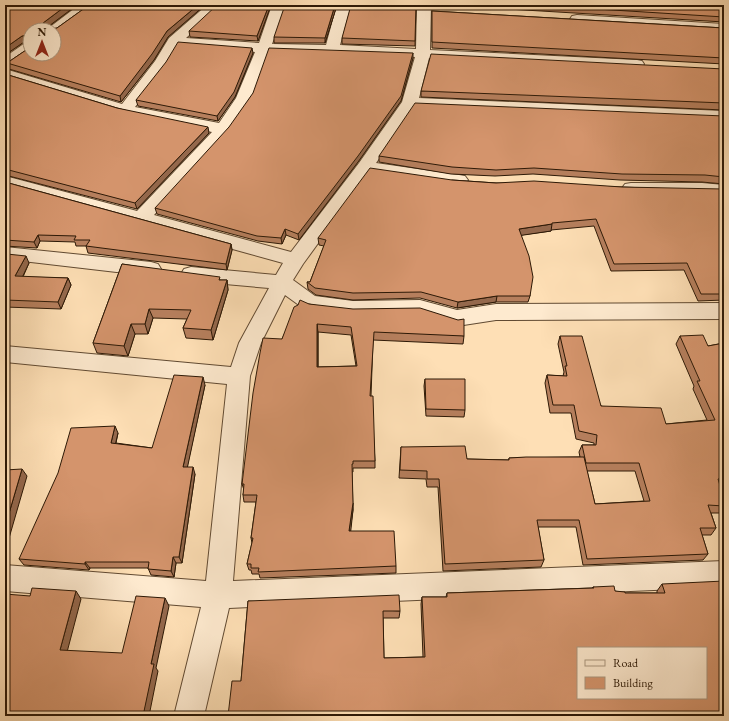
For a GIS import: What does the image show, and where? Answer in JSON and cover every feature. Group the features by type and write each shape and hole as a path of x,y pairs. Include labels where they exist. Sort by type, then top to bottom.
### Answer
{"street":[{"path":"62,24 88,5"},
{"path":"125,110 161,63 174,41 215,5"},
{"path":"142,217 223,129 244,98 279,5"},
{"path":"332,49 344,5"},
{"path":"189,716 218,595 239,376 250,343 295,260 365,167 410,102 423,53 430,10"},
{"path":"564,19 724,28"},
{"path":"174,41 264,48 332,49 653,65"},
{"path":"5,64 22,52"},
{"path":"5,73 125,110 223,129"},
{"path":"410,102 724,116"},
{"path":"365,167 473,182"},
{"path":"5,181 142,217 295,260"},
{"path":"612,187 702,188 724,190"},
{"path":"5,252 220,278 282,282 310,303 354,308 420,307 457,318 496,312 724,311"},
{"path":"5,354 239,376"},
{"path":"5,578 218,595 724,574"}],"building":[{"path":"5,5 67,5 44,22 22,22 22,36 5,48"},
{"path":"89,5 198,5 167,31 152,54 120,96 7,63 22,53 22,62 62,62 62,24"},
{"path":"217,5 269,5 257,36 189,31"},
{"path":"285,5 335,5 325,38 274,37"},
{"path":"351,5 416,5 415,41 342,38"},
{"path":"533,5 724,5 724,17"},
{"path":"432,11 724,28 724,58 432,42"},
{"path":"178,42 252,48 234,92 217,116 136,100 166,62"},
{"path":"269,48 413,53 401,96 358,156 298,234 285,229 281,238 257,236 155,208 229,127 253,93"},
{"path":"431,54 724,69 724,103 421,91"},
{"path":"5,74 117,108 208,127 135,203 5,169"},
{"path":"415,103 724,116 724,177 705,175 622,174 534,168 496,170 452,167 379,156"},
{"path":"370,168 452,180 496,183 534,181 622,187 723,189 724,294 701,294 687,263 614,264 596,219 552,223 519,229 529,256 533,277 530,296 497,296 458,302 421,292 353,293 315,288 307,282 310,282 326,240 318,238"},
{"path":"5,182 231,244 226,264 86,246 90,240 74,240 76,236 38,235 34,242 5,240"},
{"path":"7,254 26,256 15,276 68,278 58,302 5,300 5,257"},
{"path":"122,264 220,277 219,280 227,280 211,330 183,328 191,310 149,309 145,324 131,324 124,346 93,343"},
{"path":"300,300 309,304 353,309 420,308 458,320 464,319 464,336 374,332 370,396 373,396 375,461 353,461 353,503 349,531 394,531 396,566 258,572 259,568 251,568 251,564 247,564 253,538 251,538 257,495 243,495 244,484 242,484 253,393 260,353 263,338 282,339 294,307 298,305","holes":["317,324 351,327 357,366 317,367"]},
{"path":"703,335 708,346 724,343 724,478 718,479 724,499 724,506 708,505 716,528 700,528 708,554 587,559 579,520 537,520 544,560 445,564 439,479 427,479 427,471 400,470 401,447 465,446 467,459 509,460 509,458 526,457 584,457 595,504 650,501 639,463 586,463 582,445 596,445 597,435 579,431 574,405 553,405 547,375 567,376 565,366 567,366 560,336 582,336 601,406 661,408 666,424 715,420 697,381 700,381 680,336"},
{"path":"174,375 203,377 183,467 193,467 179,557 173,557 171,571 148,569 149,562 85,562 85,564 19,559 58,473 71,428 115,426 111,443 152,448"},
{"path":"425,379 465,379 465,410 426,409"},
{"path":"22,469 5,527 5,470"},
{"path":"724,581 724,716 228,716 232,681 241,681 248,601 399,595 400,611 383,611 384,658 425,657 422,597 447,597 447,593 614,586 615,591 625,593 665,593 662,584"},
{"path":"32,588 76,591 60,650 122,653 136,596 165,598 151,664 154,664 143,716 5,716 5,594 30,596"}]}
